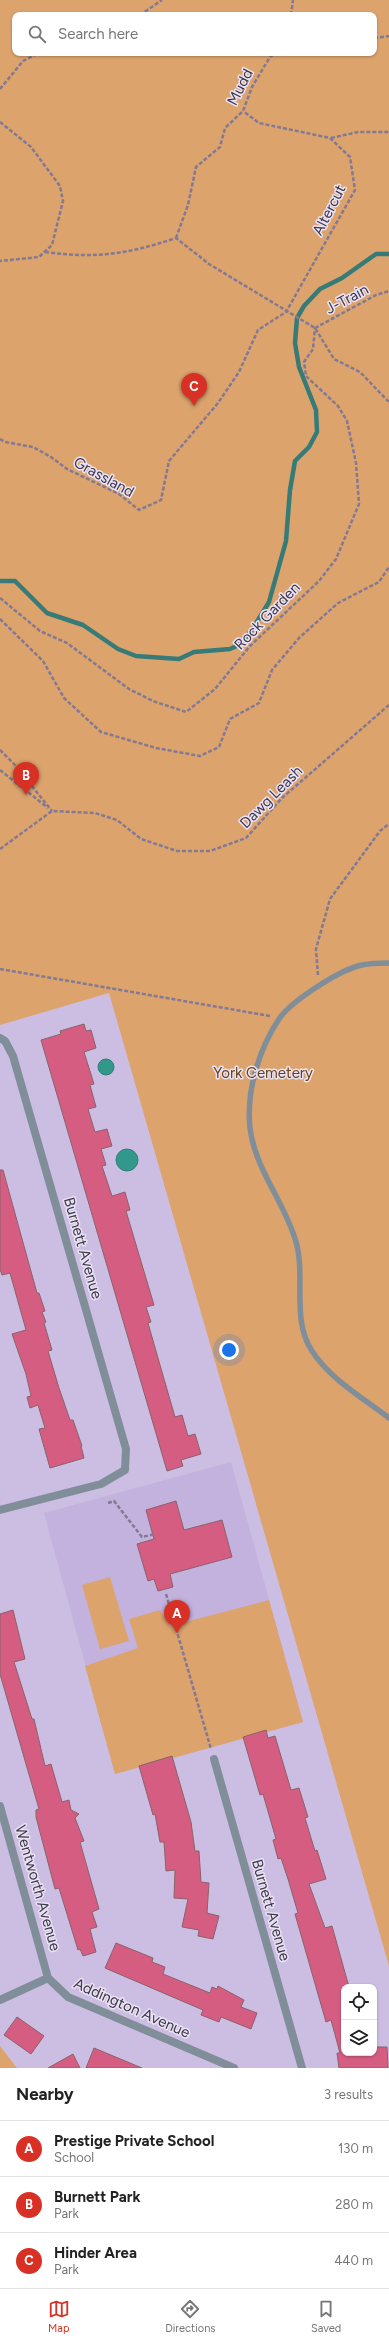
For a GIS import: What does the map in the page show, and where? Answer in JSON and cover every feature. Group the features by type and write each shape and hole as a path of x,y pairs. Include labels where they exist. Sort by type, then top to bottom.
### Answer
{"street":[{"name":"Burnett Avenue","path":"0,1038 5,1041 13,1056 20,1078 126,1449 125,1470 101,1484 0,1510"},
{"name":"Burnett Avenue","path":"214,1759 302,2068"},
{"name":"Wentworth Avenue","path":"0,1806 48,1978"},
{"path":"0,2000 48,1978"},
{"name":"Addington Avenue","path":"48,1978 68,1997 234,2068"}],"lane":[{"path":"389,963 361,965 320,983 280,1017 261,1056 251,1091 250,1127 261,1168 285,1213 297,1243 300,1261 302,1321 305,1338 311,1351 331,1374 389,1418"}],"path":[{"path":"144,12 162,0"},
{"path":"291,12 293,0"},
{"path":"377,38 389,36"},
{"path":"0,89 23,61 33,56"},
{"name":"Mudd","path":"176,238 188,205 196,167 220,147 225,128 243,112 252,87 272,56"},
{"path":"243,112 259,123 330,138 358,132 389,132"},
{"path":"0,122 31,147 60,186 63,201 52,245 45,252 39,257 0,261"},
{"name":"Altercut","path":"286,312 355,190 350,157 330,138"},
{"path":"45,252 66,255 114,254 137,251 176,238 209,264 286,312 315,328 334,359 360,372 389,402"},
{"name":"J-Train","path":"315,328 389,291"},
{"name":"Grassland","path":"0,439 5,442 33,448 51,457 67,470 118,494 139,510 161,500 170,461 218,403 239,372 258,330 286,312"},
{"name":"Rock Garden","path":"0,598 40,631 68,643 129,689 153,701 186,712 215,689 250,646 301,596 319,581 336,559 359,504 356,463 347,422 338,406 306,376 304,362 313,349 315,328"},
{"path":"0,619 43,661 64,698 101,732 156,748 200,756 219,747 230,719 258,703 272,670 299,638 338,603 379,582 389,567"},
{"name":"Dawg Leash","path":"52,811 95,813 117,820 141,840 177,851 210,851 246,838 282,798 389,705"},
{"path":"0,750 14,764 52,811"},
{"path":"0,770 52,811"},
{"path":"0,849 52,811"},
{"path":"320,983 316,949 330,899 380,831 389,824"},
{"path":"0,969 280,1017"},
{"path":"108,1503 114,1501 142,1538 154,1534"},
{"path":"166,1594 214,1759"}],"shaded area":[{"path":"106,1059 113,1064 114,1067 109,1074 106,1075 99,1070 98,1067 103,1060"},
{"path":"127,1149 131,1150 137,1156 137,1164 131,1170 127,1171 123,1170 117,1164 116,1160 117,1156 123,1150"},
{"path":"231,1462 303,1722 115,1774 44,1513"}],"green space":[{"name":"York Cemetery","path":"0,0 389,0 389,1966 109,993 0,1025"},
{"path":"110,1577 129,1641 100,1649 82,1585"},
{"path":"269,1600 303,1722 115,1774 85,1666 138,1648 129,1619 160,1610 170,1626"},
{"path":"0,2046 17,2068 0,2068"}],"building":[{"path":"84,1024 86,1031 91,1030 96,1048 84,1052 94,1084 90,1085 96,1107 88,1109 95,1132 107,1129 112,1146 101,1149 106,1165 102,1166 112,1196 125,1192 130,1210 126,1211 154,1305 146,1307 151,1322 148,1323 175,1417 182,1415 188,1436 195,1434 201,1454 181,1460 183,1466 167,1471 41,1040 61,1034 60,1031"},
{"path":"0,1170 3,1170 37,1293 39,1293 45,1311 42,1312 46,1322 44,1323 52,1350 48,1351 70,1420 73,1420 82,1446 84,1458 50,1468 39,1429 45,1428 38,1405 30,1408 27,1397 31,1396 26,1374 12,1334 26,1330 10,1273 2,1275 0,1269"},
{"path":"176,1501 184,1530 222,1520 232,1557 170,1574 173,1587 158,1591 154,1579 148,1581 137,1544 154,1539 146,1510"},
{"path":"13,1610 25,1659 14,1662 32,1719 34,1719 45,1766 51,1764 62,1802 69,1800 71,1810 79,1814 75,1818 84,1841 80,1842 99,1909 92,1912 97,1927 90,1929 96,1952 83,1956 80,1949 78,1950 59,1888 55,1889 36,1817 36,1810 39,1809 0,1674 0,1614"},
{"path":"266,1730 268,1738 275,1736 291,1790 299,1788 308,1817 305,1818 315,1851 317,1850 326,1879 309,1884 325,1928 332,1926 348,1984 341,1984 341,2056 377,2056 377,2047 387,2047 388,2068 339,2068 337,2053 340,2053 331,2020 326,2022 295,1914 298,1913 281,1858 278,1859 273,1840 276,1839 263,1794 260,1795 243,1737"},
{"path":"172,1756 191,1822 195,1851 199,1851 201,1882 209,1883 207,1913 219,1916 213,1939 198,1936 199,1930 182,1927 188,1899 174,1898 175,1870 166,1871 164,1842 160,1842 155,1814 153,1815 139,1766"},
{"path":"116,1943 153,1958 152,1962 165,1967 163,1974 210,1993 212,1987 217,1989 218,1986 244,2000 241,2007 257,2013 251,2029 221,2017 219,2022 201,2015 203,2010 105,1968"},
{"path":"17,2017 44,2036 31,2054 4,2035"},
{"path":"94,2048 142,2068 86,2068"},
{"path":"73,2054 80,2068 48,2068"}],"waterway":[{"path":"0,581 15,581 47,613 83,625 118,649 136,656 179,659 194,652 230,649 239,645 252,630 269,602 286,541 290,490 295,461 309,447 317,432 316,410 299,367 295,343 297,318 304,306 320,289 342,278 376,254 389,254"}],"place":[{"name":"Hinder Area","path":"194,406"},
{"name":"Burnett Park","path":"26,795"},
{"name":"Prestige Private School","path":"177,1633"}]}
